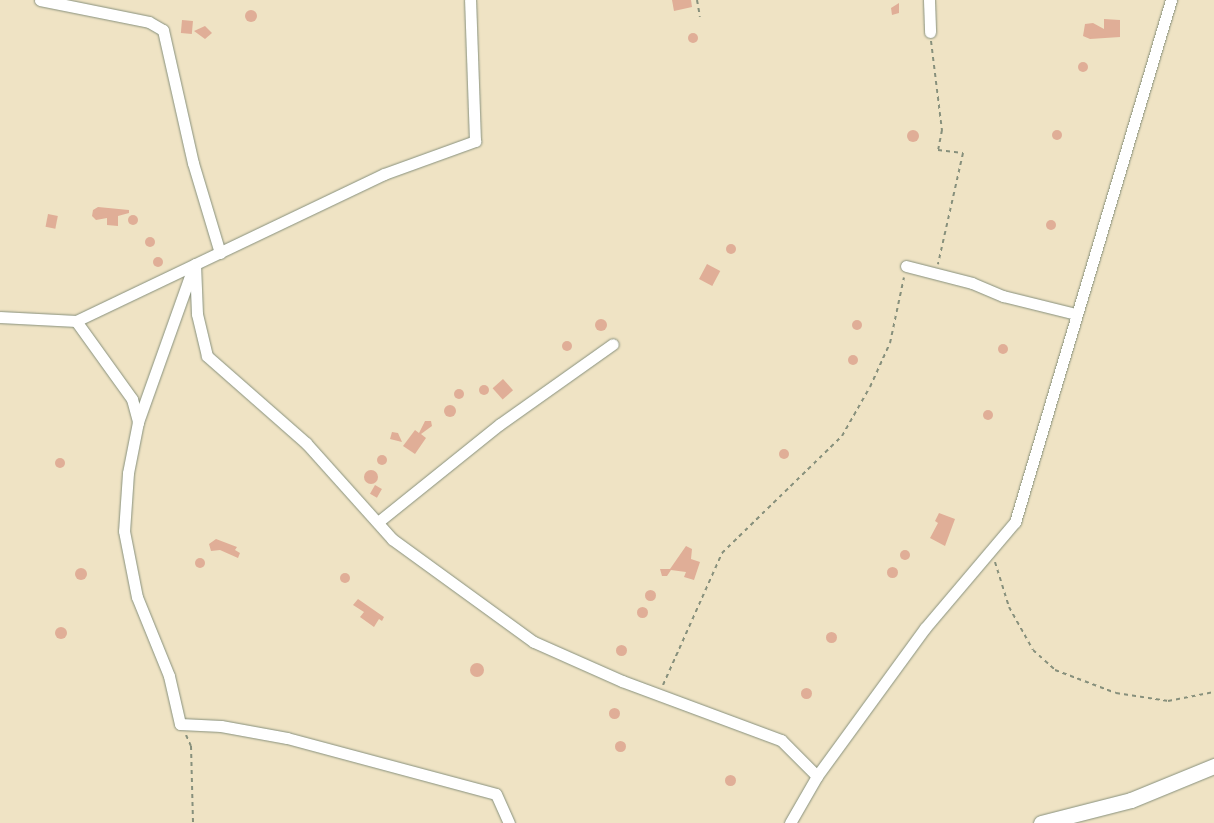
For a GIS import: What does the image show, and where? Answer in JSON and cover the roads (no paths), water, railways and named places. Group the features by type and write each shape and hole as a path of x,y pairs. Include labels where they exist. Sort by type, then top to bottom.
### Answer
{"main road":[{"path":"1041,823 1131,800 1214,766"}],"street":[{"path":"40,0 149,22 162,30 192,163 220,253"},
{"path":"0,317 76,322 384,174 475,140 470,0"},
{"path":"929,0 930,32"},
{"path":"790,823 818,776 925,628 1016,522 1076,314 1171,0"},
{"path":"195,264 138,422 128,473 124,531 137,597 169,676 180,724 221,726 287,738 496,794 509,823"},
{"path":"195,264 197,314 207,356 306,443 392,539 534,642 659,694 781,740 818,776"},
{"path":"906,266 1004,296 1076,314"},
{"path":"76,322 132,399 138,422"},
{"path":"378,522 500,424 613,344"}]}
